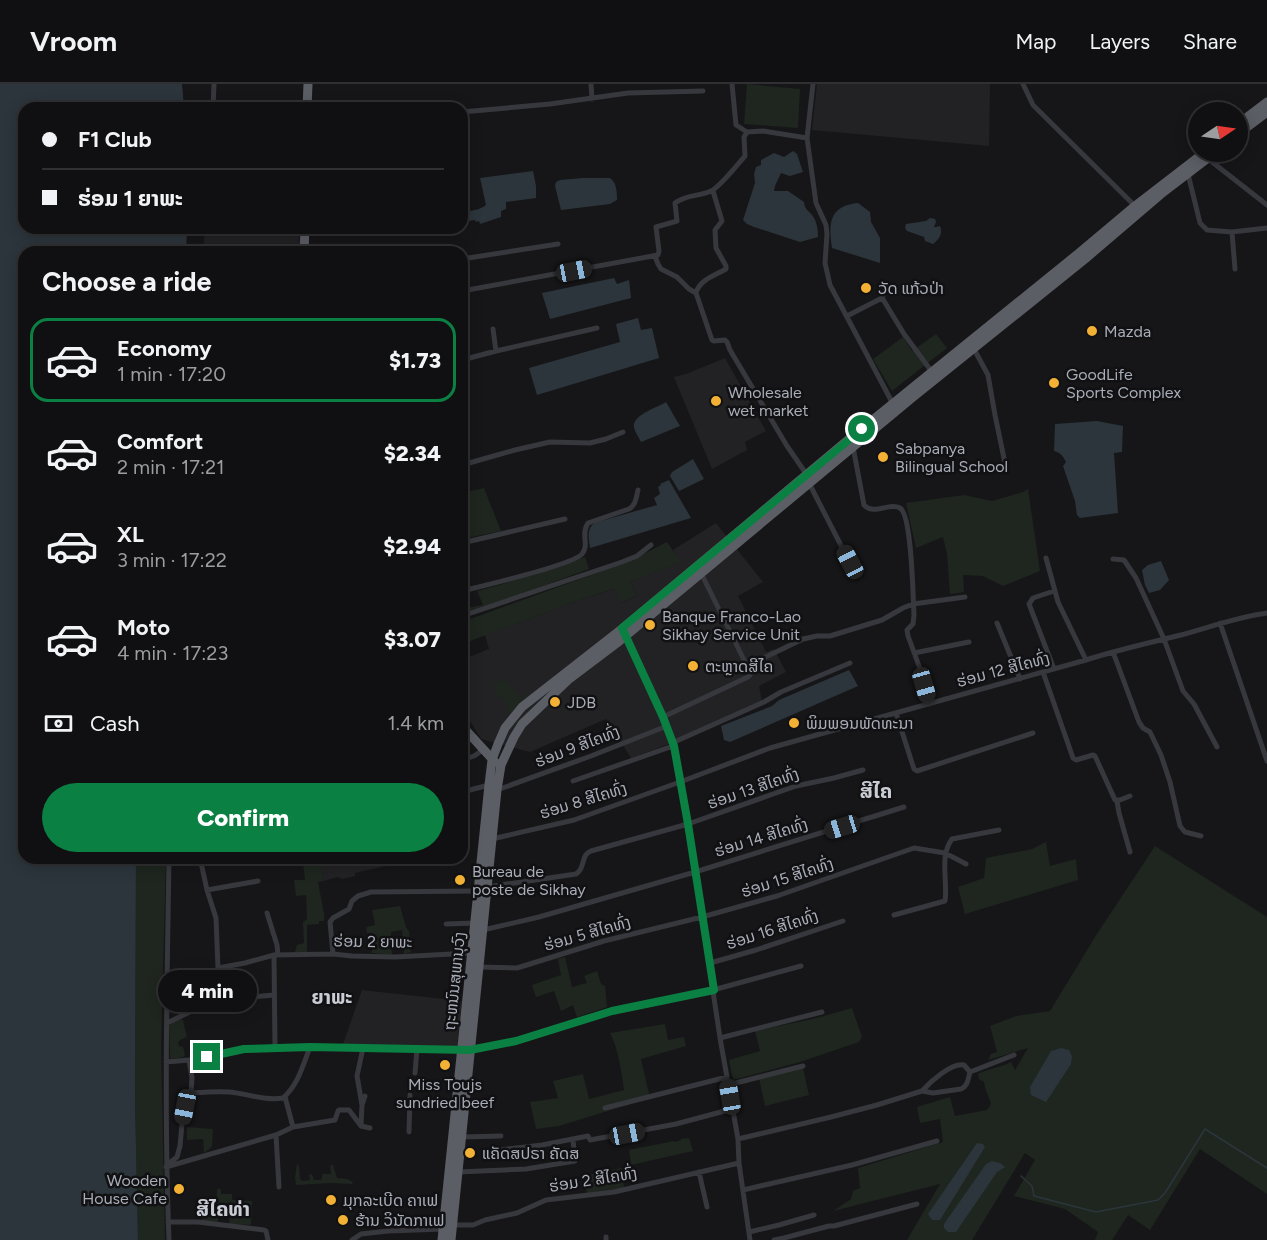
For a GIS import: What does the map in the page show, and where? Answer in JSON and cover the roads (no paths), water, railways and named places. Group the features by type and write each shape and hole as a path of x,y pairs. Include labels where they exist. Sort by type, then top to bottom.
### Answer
{"highway":[{"path":"307,102 308,84"},
{"path":"1248,116 1267,102"},
{"path":"1248,127 1267,112"},
{"path":"624,631 701,573 758,526 893,404 932,372 1197,162"},
{"path":"624,631 753,520 853,446 974,349 1138,209 1188,174 1199,162"},
{"name":"ຖະຫນົນສຸພານຸວົງ","path":"441,1240 483,930 482,889 498,744 505,728 522,707 624,631"},
{"name":"ຖະຫນົນສຸພານຸວົງ","path":"497,763 530,715 624,631"},
{"path":"468,733 497,763"},
{"name":"ຖະຫນົນສຸພານຸວົງ","path":"451,1240 461,1137 471,953 491,839 493,788"}],"street":[{"path":"213,102 214,84"},
{"path":"591,84 592,99"},
{"path":"732,84 736,125 747,132 763,131 807,138"},
{"path":"813,84 807,138 816,203 826,225 825,263 830,285 893,404"},
{"path":"1023,84 1033,105 1138,209"},
{"path":"468,111 638,93 703,91"},
{"path":"468,290 658,255 656,227 677,221 675,203 680,199 713,191 745,156 744,136 747,132"},
{"path":"1215,162 1267,205"},
{"path":"1188,174 1200,223 1207,231 1232,232 1267,228"},
{"path":"713,191 722,221 715,230 716,248 726,269 701,283 696,292 712,340 727,342 809,480 850,562"},
{"path":"1232,232 1235,269"},
{"path":"468,258 558,244"},
{"path":"655,256 661,269 677,277 689,289 696,292"},
{"path":"847,316 882,298 892,287"},
{"path":"882,298 904,334 932,372"},
{"path":"468,358 597,328"},
{"path":"493,329 496,351"},
{"path":"974,349 988,375 1006,468"},
{"path":"468,463 550,442 590,442 606,439 622,432"},
{"path":"853,446 864,505 873,510 897,507 904,513 909,535 914,620 907,630 929,704"},
{"path":"468,589 562,564 578,557 585,550 584,531 588,523 629,509 636,500 638,490"},
{"path":"468,542 565,519"},
{"path":"468,614 622,562 637,556 651,545"},
{"path":"1046,558 1054,591 1086,660"},
{"path":"1113,559 1124,560 1132,571 1164,639 1183,691 1194,704 1217,747"},
{"path":"663,717 748,678 750,675 701,573"},
{"path":"1054,591 1033,598 1029,604 1054,669"},
{"path":"747,666 803,639 830,636 882,620 913,604 965,597"},
{"name":"ຮ່ອມ 12 ສີໄຄທົ່ງ","path":"680,782 770,748 1113,652 1250,615 1267,613"},
{"path":"1220,623 1267,761"},
{"path":"997,624 1020,679"},
{"path":"624,631 667,726 673,745 688,824 720,1038 738,1139 739,1163 750,1240"},
{"path":"914,653 969,642"},
{"path":"1113,652 1139,722 1150,732 1161,755 1180,826 1185,832 1201,836"},
{"path":"573,781 673,745 781,692 850,663"},
{"path":"1043,672 1073,758 1076,760 1095,756 1117,801 1130,852"},
{"path":"896,713 914,769 917,771 1033,733"},
{"name":"ຮ່ອມ 9 ສີໄຄທົ່ງ","path":"468,791 493,788 591,756 667,726"},
{"path":"468,758 483,750"},
{"name":"ຮ່ອມ 13 ສີໄຄທົ່ງ","path":"482,889 580,873 586,853 688,824 796,786 863,770"},
{"name":"ຮ່ອມ 8 ສີໄຄທົ່ງ","path":"491,839 574,820 680,782"},
{"path":"1117,801 1130,796"},
{"name":"ຮ່ອມ 14 ສີໄຄທົ່ງ","path":"483,930 539,917 695,872 904,807"},
{"path":"894,915 945,901 945,853 950,840 999,830"},
{"name":"ຮ່ອມ 15 ສີໄຄທົ່ງ","path":"702,917 777,896 914,848 945,853"},
{"path":"945,853 966,864"},
{"path":"169,864 166,1167 169,1240"},
{"path":"167,1023 202,1006 218,968 216,918 201,864"},
{"path":"207,890 258,881"},
{"path":"333,954 330,922 347,910 358,896 370,892 482,889"},
{"path":"267,913 277,945 274,995 275,1048"},
{"name":"ຮ່ອມ 5 ສີໄຄທົ່ງ","path":"478,967 517,968 604,941 702,917"},
{"name":"ຮ່ອມ 16 ສີໄຄທົ່ງ","path":"710,963 843,921"},
{"path":"447,924 475,923"},
{"name":"ຮ່ອມ 2 ຍາພະ","path":"218,968 276,955 333,954 395,957 471,953"},
{"path":"166,1062 189,1060 244,1049 310,1047 466,1050 516,1041 612,1011 714,990 801,966"},
{"path":"206,1001 274,995"},
{"path":"720,1038 822,1012"},
{"path":"192,1093 231,1092 281,1099 297,1081 310,1047"},
{"path":"362,1105 357,1076 363,1048"},
{"path":"415,1074 417,1049"},
{"path":"970,1072 1014,1055"},
{"path":"166,1167 177,1157 185,1107 192,1093 189,1060"},
{"path":"922,1091 932,1079 957,1065 964,1065 970,1072"},
{"path":"728,1085 803,1066"},
{"path":"738,1139 831,1118 922,1091 933,1093 965,1087 970,1072"},
{"path":"605,1108 727,1077"},
{"path":"409,1132 410,1095"},
{"path":"361,1126 364,1096"},
{"path":"285,1097 293,1127"},
{"path":"398,1103 410,1103"},
{"path":"166,1167 276,1135 293,1127 335,1120 338,1111 347,1109 361,1126 370,1128"},
{"path":"500,1150 588,1136 590,1140 627,1134 732,1109"},
{"path":"276,1135 279,1186"},
{"path":"461,1137 501,1136"},
{"path":"458,1172 526,1169 575,1161 573,1139"},
{"path":"743,1190 852,1165 938,1141"},
{"name":"ຮ່ອມ 2 ສີໄຄທົ່ງ","path":"452,1225 473,1225 517,1213 546,1200 614,1192 739,1163"},
{"path":"699,1172 707,1207"},
{"path":"774,1240 829,1226 834,1227 918,1204"},
{"path":"749,1232 814,1215"},
{"path":"168,1222 198,1222 264,1230 268,1240"},
{"path":"352,1240 361,1234 443,1229"}],"waterway":[{"path":"1021,1176 1032,1186 1034,1196 1096,1212 1158,1200 1165,1193 1205,1129 1267,1168"}],"place":[{"name":"ວັດ ແກ້ວປ່າ","path":"866,288"},
{"name":"Mazda","path":"1092,331"},
{"name":"GoodLife Sports Complex","path":"1054,383"},
{"name":"Wholesale wet market","path":"716,401"},
{"name":"Sabpanya Bilingual School","path":"883,457"},
{"name":"Banque Franco-Lao Sikhay Service Unit","path":"650,625"},
{"name":"ຕະຫຼາດສີໄຄ","path":"693,666"},
{"name":"JDB","path":"555,702"},
{"name":"ພິມພອນພັດທະນາ","path":"794,723"},
{"name":"Bureau de poste de Sikhay","path":"460,880"},
{"name":"Miss Toujs sundried beef","path":"445,1065"},
{"name":"ແຄັດສປຣາ ຄັດສ","path":"470,1153"},
{"name":"Wooden House Cafe","path":"179,1189"},
{"name":"ມຸກລະເບີດ ຄາເຟ","path":"331,1200"},
{"name":"ຮ້ານ ວິນັດກາເຟ","path":"343,1220"}],"district":[{"name":"ສີໄຄ","path":"876,791"},
{"name":"ຍາພະ","path":"332,997"},
{"name":"ສີໄຄທ່າ","path":"223,1209"}]}
